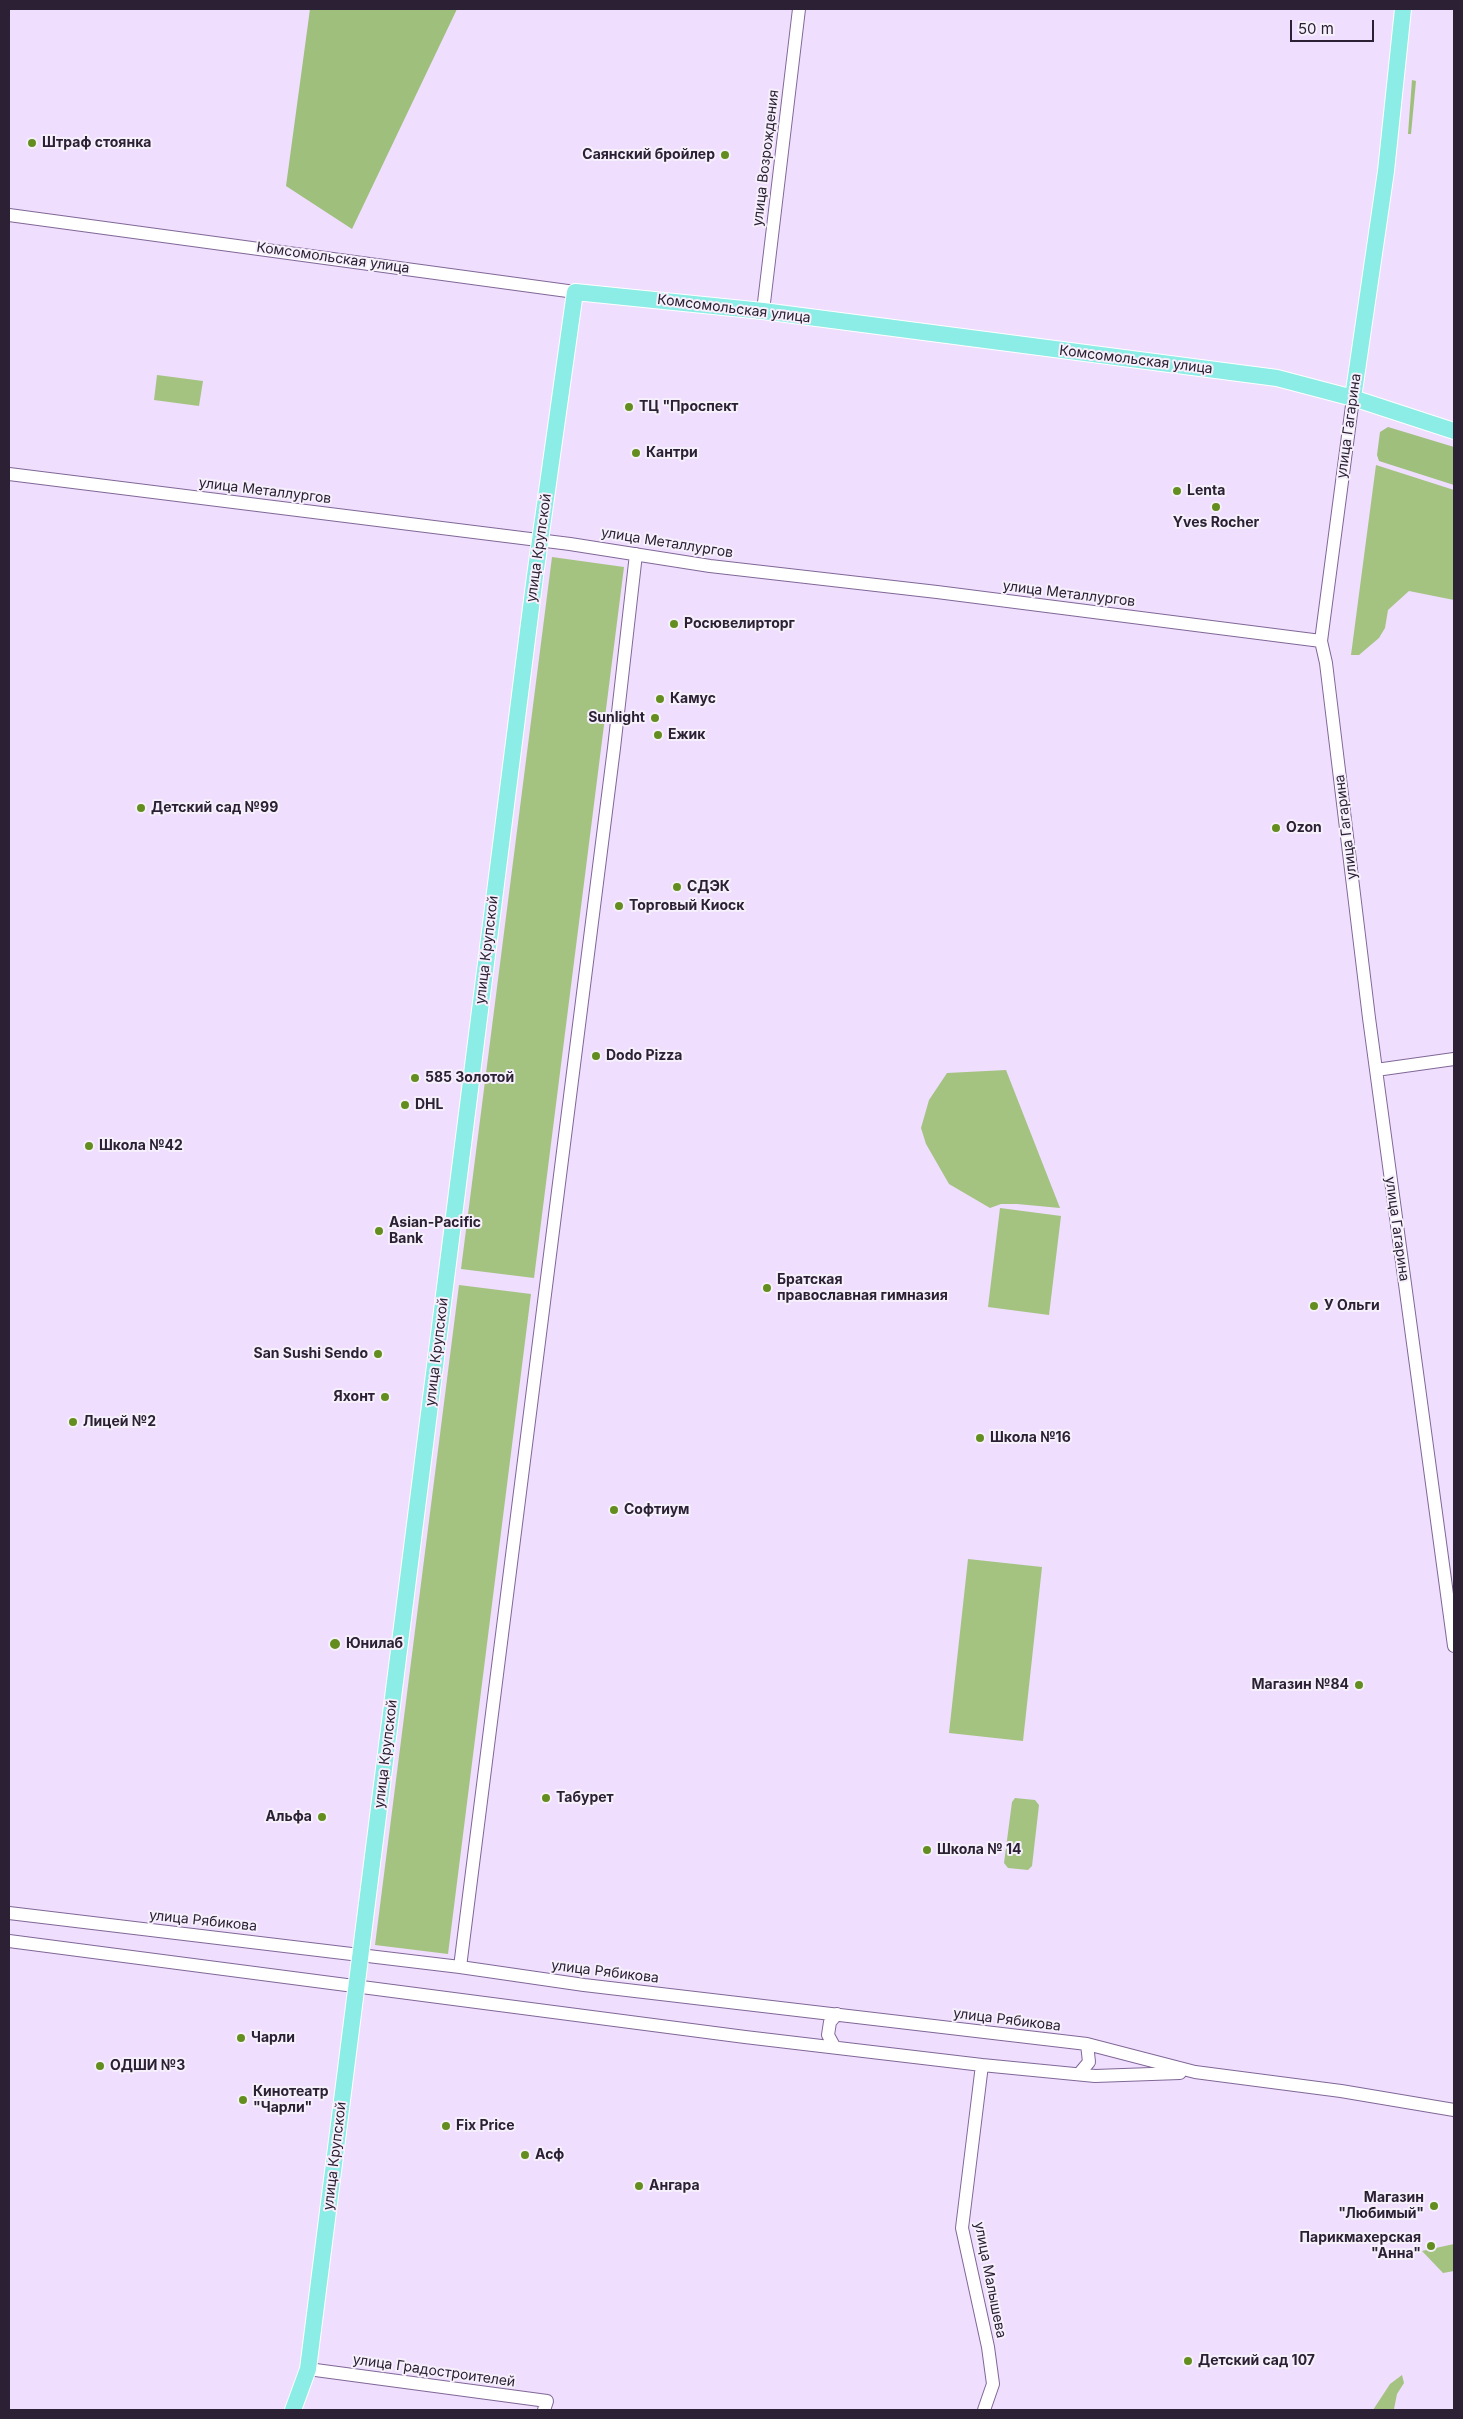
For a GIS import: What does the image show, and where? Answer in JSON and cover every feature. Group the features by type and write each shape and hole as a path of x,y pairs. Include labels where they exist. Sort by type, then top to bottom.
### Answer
{"main road":[{"name":"улица Гагарина","path":"1353,398 1386,171 1404,9"},
{"name":"Комсомольская улица","path":"576,292 763,311 1277,378 1353,398 1454,431"},
{"name":"улица Крупской","path":"293,2410 308,2369 356,1986 362,1956 540,540 576,292"}],"street":[{"name":"улица Возрождения","path":"763,311 799,9"},
{"name":"Комсомольская улица","path":"9,215 576,292"},
{"name":"улица Гагарина","path":"1353,398 1321,641 1326,663 1376,1070 1454,1646"},
{"name":"улица Металлургов","path":"9,474 540,540 710,566 936,592 1321,641"},
{"path":"460,1967 614,748 636,554"},
{"path":"1376,1070 1454,1059"},
{"name":"улица Рябикова","path":"9,1912 460,1967 584,1985 1087,2044 1195,2072 1341,2091 1454,2110"},
{"name":"улица Рябикова","path":"9,1941 745,2037 834,2046 982,2065 1095,2076 1195,2072"},
{"path":"834,2046 828,2035 830,2022 837,2014"},
{"path":"1079,2074 1089,2062 1087,2044"},
{"name":"улица Малышева","path":"982,2065 962,2228 979,2302 992,2375 992,2384 984,2410"},
{"name":"улица Градостроителей","path":"308,2369 547,2401 544,2410"}],"green space":[{"path":"310,9 457,9 352,229 286,186"},
{"path":"1412,80 1416,81 1411,134 1408,134"},
{"path":"157,375 203,381 199,406 154,400"},
{"path":"1388,427 1454,447 1454,485 1379,461 1377,455 1380,432"},
{"path":"1376,465 1454,490 1454,600 1409,591 1388,610 1385,628 1379,638 1359,655 1351,655"},
{"path":"552,557 624,567 534,1278 461,1269"},
{"path":"1006,1070 1060,1208 1001,1204 990,1208 949,1184 926,1144 921,1128 929,1100 947,1073"},
{"path":"1000,1208 1061,1216 1049,1315 988,1307"},
{"path":"459,1285 531,1294 448,1954 375,1945"},
{"path":"968,1559 1042,1567 1023,1741 949,1733"},
{"path":"1015,1798 1035,1800 1039,1805 1032,1866 1028,1870 1008,1868 1004,1863 1012,1802"},
{"path":"1454,2244 1454,2271 1443,2273 1422,2251"},
{"path":"1402,2375 1404,2383 1397,2394 1394,2409 1373,2410 1390,2384"}],"place":[{"name":"Штраф стоянка","path":"32,143"},
{"name":"Саянский бройлер","path":"725,155"},
{"name":"ТЦ \"Проспект","path":"629,407"},
{"name":"Кантри","path":"636,453"},
{"name":"Lenta","path":"1177,491"},
{"name":"Yves Rocher","path":"1216,507"},
{"name":"Росювелирторг","path":"674,624"},
{"name":"Камус","path":"660,699"},
{"name":"Sunlight","path":"655,718"},
{"name":"Ежик","path":"658,735"},
{"name":"Детский сад №99","path":"141,808"},
{"name":"Ozon","path":"1276,828"},
{"name":"СДЭК","path":"677,887"},
{"name":"Торговый Киоск","path":"619,906"},
{"name":"Dodo Pizza","path":"596,1056"},
{"name":"585 Золотой","path":"415,1078"},
{"name":"DHL","path":"405,1105"},
{"name":"Школа №42","path":"89,1146"},
{"name":"Asian-Pacific Bank","path":"379,1231"},
{"name":"Братская православная гимназия","path":"767,1288"},
{"name":"У Ольги","path":"1314,1306"},
{"name":"San Sushi Sendo","path":"378,1354"},
{"name":"Яхонт","path":"385,1397"},
{"name":"Лицей №2","path":"73,1422"},
{"name":"Школа №16","path":"980,1438"},
{"name":"Софтиум","path":"614,1510"},
{"name":"Юнилаб","path":"335,1644"},
{"name":"Магазин №84","path":"1359,1685"},
{"name":"Табурет","path":"546,1798"},
{"name":"Альфа","path":"322,1817"},
{"name":"Школа № 14","path":"927,1850"},
{"name":"Чарли","path":"241,2038"},
{"name":"ОДШИ №3","path":"100,2066"},
{"name":"Кинотеатр \"Чарли\"","path":"243,2100"},
{"name":"Fix Price","path":"446,2126"},
{"name":"Асф","path":"525,2155"},
{"name":"Ангара","path":"639,2186"},
{"name":"Магазин \"Любимый\"","path":"1434,2206"},
{"name":"Парикмахерская \"Анна\"","path":"1431,2246"},
{"name":"Детский сад 107","path":"1188,2361"}]}
